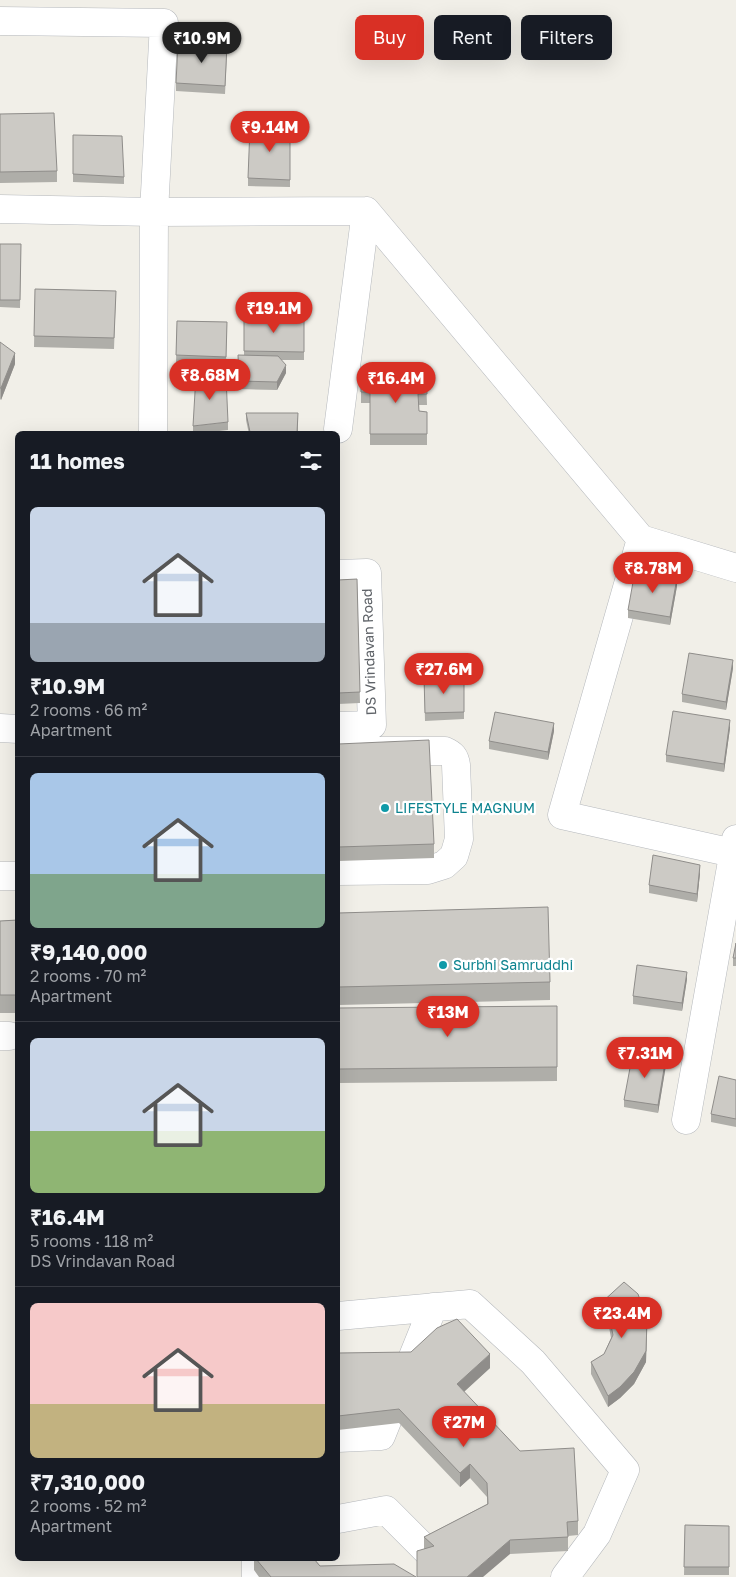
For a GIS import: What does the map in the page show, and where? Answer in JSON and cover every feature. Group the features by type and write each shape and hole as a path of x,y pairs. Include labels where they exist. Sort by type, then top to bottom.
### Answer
{"street":[{"path":"0,21 164,23 154,212 153,431"},
{"path":"0,209 154,212 366,211"},
{"path":"338,429 366,211"},
{"path":"366,211 641,539 736,568"},
{"path":"641,539 562,816 735,846 686,1120"},
{"name":"DS Vrindavan Road","path":"340,574 367,574 372,725 340,726"},
{"path":"0,728 15,729"},
{"path":"340,751 445,751 451,754 455,759 456,765 459,839 454,856 444,865 428,870 340,871"},
{"path":"0,876 15,876"},
{"path":"340,1316 470,1304 533,1362 625,1470 596,1534 565,1577"},
{"path":"340,1438 381,1436 433,1307"},
{"path":"340,1519 386,1510 453,1577"},
{"path":"256,1561 256,1577"}],"building":[{"path":"178,43 227,45 225,86 176,83"},
{"path":"54,113 57,171 0,172 0,114"},
{"path":"290,126 290,180 248,178 250,127"},
{"path":"73,135 122,136 124,177 73,174"},
{"path":"0,244 21,244 20,300 0,300"},
{"path":"35,289 116,291 114,338 34,336"},
{"path":"244,316 304,317 304,352 244,351"},
{"path":"177,321 227,322 226,357 176,355"},
{"path":"0,342 15,353 1,388 0,388"},
{"path":"238,355 278,356 286,365 277,382 239,381"},
{"path":"196,375 226,377 228,422 193,426"},
{"path":"426,375 427,394 418,394 419,411 427,412 427,434 370,434 370,392 361,392 361,376"},
{"path":"246,413 298,413 297,431 250,431"},
{"path":"635,571 677,578 670,617 628,610"},
{"path":"357,579 360,692 340,693 340,580"},
{"path":"689,653 733,660 726,702 682,694"},
{"path":"424,677 464,678 464,712 425,713"},
{"path":"673,711 730,720 724,764 666,755"},
{"path":"495,712 554,723 548,752 489,741"},
{"name":"LIFESTYLE MAGNUM","path":"429,740 434,844 340,847 340,744"},
{"path":"653,855 700,865 697,894 649,885"},
{"name":"Surbhi Samruddhi","path":"548,907 550,982 340,987 340,913"},
{"path":"15,920 15,995 0,995 0,921"},
{"path":"736,943 736,958 733,958"},
{"path":"637,965 687,972 682,1003 633,996"},
{"path":"557,1006 557,1067 340,1069 340,1008"},
{"path":"633,1052 666,1057 658,1105 624,1100"},
{"path":"719,1076 736,1080 736,1119 711,1114"},
{"path":"624,1282 638,1294 647,1320 646,1351 634,1372 620,1387 608,1396 591,1362 604,1354 613,1335 609,1316 600,1304"},
{"path":"457,1319 490,1354 457,1384 520,1451 574,1448 578,1521 567,1522 568,1537 510,1540 467,1577 417,1577 417,1551 434,1546 424,1537 488,1504 487,1483 470,1464 460,1473 399,1409 340,1416 340,1353 411,1352 437,1328"},
{"path":"685,1525 729,1526 729,1567 684,1567"},
{"path":"258,1561 316,1561 320,1566 394,1564 416,1577 271,1577"}],"place":[{"name":"LIFESTYLE MAGNUM","path":"385,808"},
{"name":"Surbhi Samruddhi","path":"443,965"}]}
